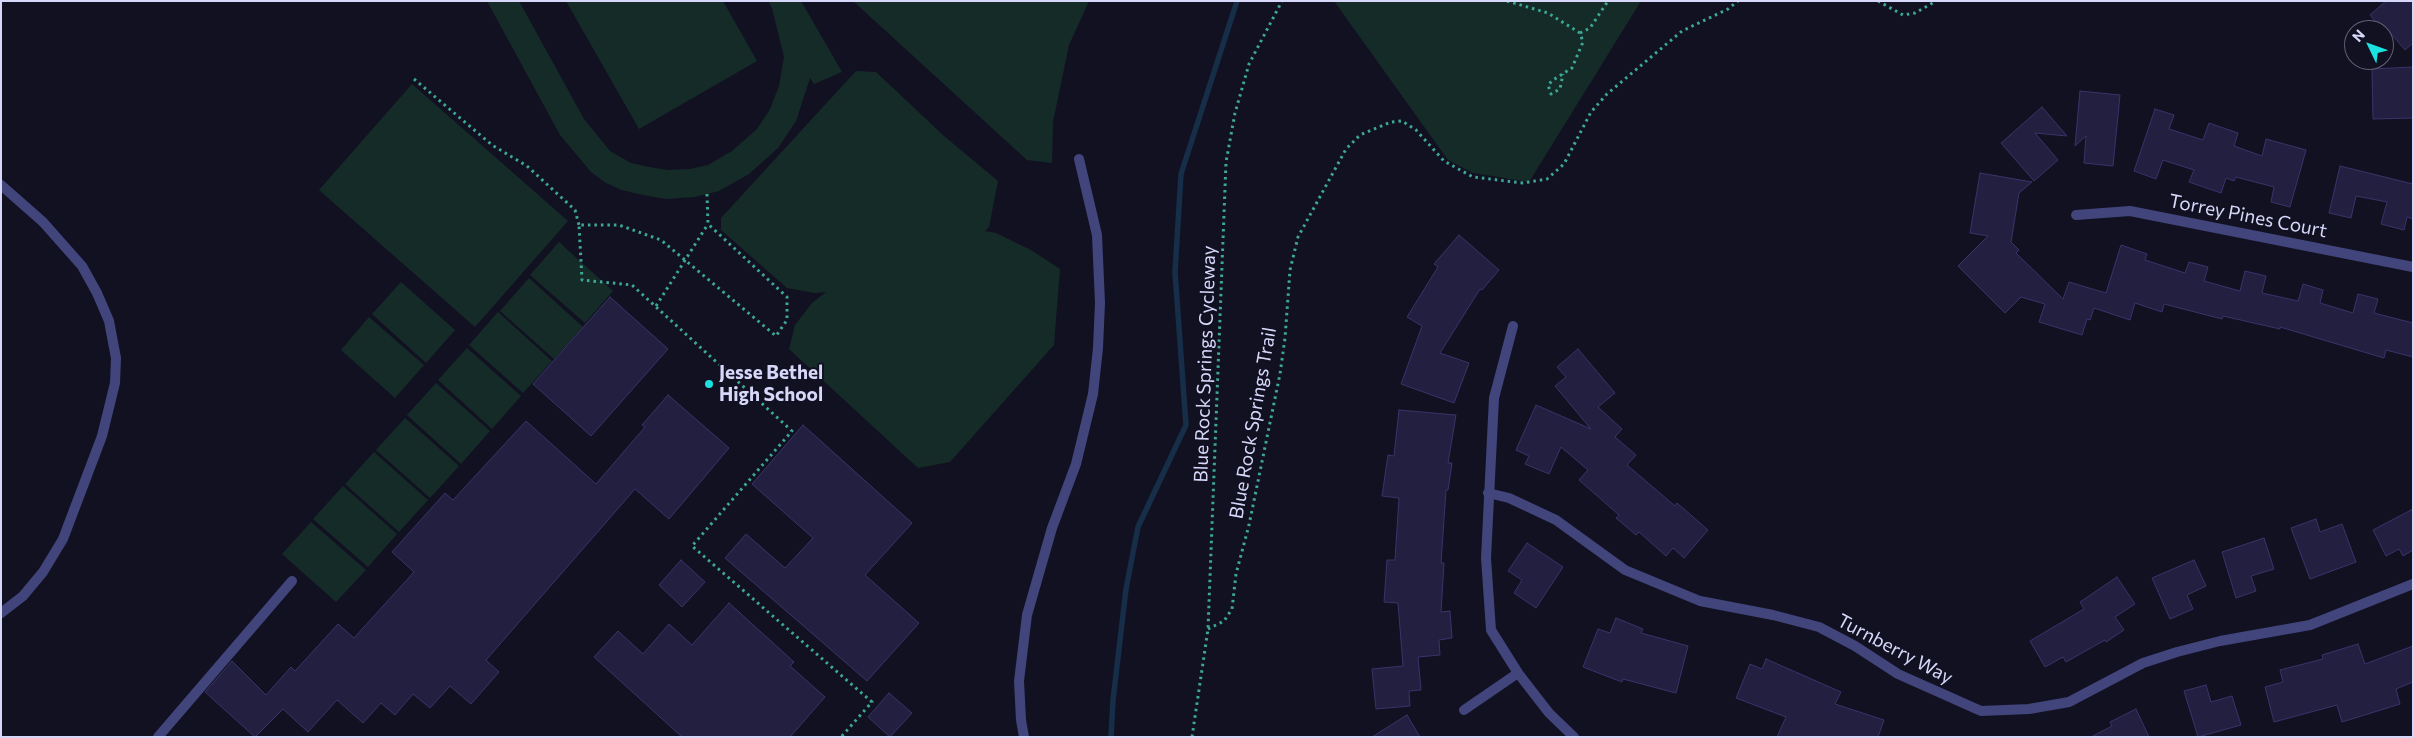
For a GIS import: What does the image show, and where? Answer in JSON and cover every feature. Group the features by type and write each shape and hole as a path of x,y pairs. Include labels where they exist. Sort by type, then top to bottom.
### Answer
{"street":[{"path":"1024,737 1020,720 1019,681 1028,615 1052,528 1078,457 1093,394 1098,348 1100,303 1097,235 1079,159"},
{"path":"1,185 43,222 82,266 97,293 109,321 116,358 115,383 102,436 63,539 43,572 23,596 1,613"},
{"name":"Torrey Pines Court","path":"2076,215 2130,211 2413,267"},
{"path":"1513,326 1494,398 1486,558 1491,630 1518,673 1549,713 1574,737"},
{"name":"Turnberry Way","path":"1488,493 1509,498 1556,520 1625,570 1700,601 1774,615 1818,627 1855,646 1898,674 1981,711 2029,709 2069,702 2143,663 2220,641 2310,625 2413,584"},
{"path":"158,737 292,581"},
{"path":"1464,710 1518,673"}],"path":[{"name":"Blue Rock Springs Cycleway","path":"1192,737 1208,629 1226,162 1249,64 1282,1"},
{"path":"1507,1 1548,13 1580,33 1583,42 1572,68 1563,74 1548,85 1552,94 1560,89 1563,74"},
{"path":"1580,33 1590,28 1608,1"},
{"name":"Blue Rock Springs Trail","path":"1208,629 1224,621 1232,608 1236,574 1249,526 1280,374 1290,270 1298,237 1346,149 1360,135 1391,122 1402,122 1416,130 1444,160 1473,177 1523,183 1547,179 1564,164 1591,112 1607,94 1682,31 1728,9 1738,1"},
{"path":"1878,1 1903,15 1915,13 1936,1"},
{"path":"414,79 492,145 527,166 575,210 579,225 582,280 632,284 792,430 692,546 872,702 841,737"},
{"path":"656,306 708,224 707,194"},
{"path":"579,225 619,225 661,240 776,336 786,320 787,297 708,224"}],"green space":[{"path":"487,1 519,1 584,119 610,151 631,163 649,167 668,170 690,169 708,165 732,151 757,129 770,109 779,86 784,57 772,8 768,1 801,1 842,72 814,84 810,78 796,121 778,148 749,174 719,191 695,197 666,199 643,195 622,190 606,183 591,172 560,135"},
{"path":"566,1 723,1 757,61 639,129"},
{"path":"853,1 1089,1 1069,45 1053,122 1052,163 1027,160"},
{"path":"1334,1 1641,1 1529,182 1473,173 1448,160"},
{"path":"856,71 876,72 944,136 998,181 989,227 985,231 996,233 1031,250 1060,269 1054,345 950,462 918,468 789,349 795,325 812,303 826,292 815,293 787,288 721,230 721,218"},
{"path":"412,84 568,221 475,327 319,190"},
{"path":"559,242 613,291 585,323 530,275"},
{"path":"529,278 583,327 554,359 500,311"},
{"path":"401,282 455,330 426,363 372,314"},
{"path":"498,312 552,361 523,393 469,345"},
{"path":"369,317 424,365 395,398 341,350"},
{"path":"467,348 521,396 492,429 438,380"},
{"path":"436,383 490,431 461,464 407,415"},
{"path":"405,418 459,466 430,498 376,450"},
{"path":"374,452 428,500 399,532 345,484"},
{"path":"343,486 397,534 368,567 313,519"},
{"path":"311,522 366,570 336,602 282,554"}],"building":[{"path":"2386,1 2413,1 2413,43 2405,50 2394,37 2394,20 2374,20 2370,15"},
{"path":"2413,67 2413,118 2373,119 2372,70 2394,70 2394,68"},
{"path":"2080,91 2120,95 2113,166 2084,163 2086,136 2075,146"},
{"path":"2042,107 2067,136 2035,133 2058,160 2034,181 2001,143"},
{"path":"2155,109 2174,115 2169,129 2203,140 2209,123 2238,133 2234,146 2262,156 2266,139 2306,150 2290,207 2271,202 2274,187 2236,177 2234,181 2226,178 2221,193 2189,182 2194,170 2163,160 2156,179 2134,171"},
{"path":"2340,166 2413,184 2413,219 2407,217 2404,230 2381,224 2387,202 2356,196 2351,218 2329,213"},
{"path":"1980,173 2032,182 2019,193 2011,242 2019,250 2016,253 2063,299 2069,282 2106,293 2121,245 2147,254 2145,260 2185,273 2189,262 2208,267 2204,281 2240,291 2245,271 2266,276 2262,293 2298,301 2303,284 2323,290 2320,303 2353,313 2358,294 2378,299 2374,313 2413,323 2413,357 2386,350 2384,358 2280,327 2280,329 2223,316 2222,319 2164,304 2162,312 2135,303 2130,320 2094,308 2090,320 2087,319 2082,335 2039,322 2045,304 2021,297 2005,313 1958,266 1988,236 1970,233"},
{"path":"1459,235 1499,270 1482,290 1480,289 1440,353 1469,363 1454,403 1401,384 1422,326 1407,317 1438,267 1434,264"},
{"path":"610,297 668,349 591,436 533,384"},
{"path":"1578,349 1615,393 1598,407 1622,429 1615,437 1636,455 1627,465 1675,506 1677,503 1708,530 1684,558 1673,548 1666,556 1639,532 1636,535 1616,518 1619,515 1579,480 1588,470 1561,447 1549,474 1525,464 1529,456 1516,450 1536,405 1591,429 1555,386 1566,377 1557,367"},
{"path":"668,395 729,448 669,519 635,489 486,660 499,672 471,704 450,686 430,708 413,694 395,715 381,703 363,723 337,700 308,732 283,709 255,737 205,692 232,661 266,695 291,667 295,671 338,624 354,638 414,572 392,552 445,493 453,500 526,421 596,484 645,427 642,425"},
{"path":"1399,410 1456,415 1448,463 1452,463 1448,490 1446,490 1441,563 1444,563 1441,612 1450,611 1452,638 1439,640 1440,655 1418,657 1421,690 1409,691 1410,706 1376,709 1372,669 1403,666 1398,603 1384,602 1387,560 1395,560 1399,498 1382,496 1388,455 1394,456"},
{"path":"803,425 912,523 865,575 919,623 867,681 725,558 746,534 785,568 813,538 752,484"},
{"path":"2413,509 2413,550 2403,556 2399,549 2386,556 2373,530"},
{"path":"2316,519 2320,532 2342,524 2356,562 2310,579 2291,528"},
{"path":"2264,538 2274,569 2251,576 2256,591 2236,598 2222,552"},
{"path":"1527,543 1563,567 1536,608 1514,593 1522,580 1508,571"},
{"path":"681,560 705,582 682,607 659,585"},
{"path":"2194,560 2206,586 2187,595 2193,609 2170,619 2152,578"},
{"path":"2117,577 2135,604 2115,617 2124,630 2106,642 2105,640 2066,662 2063,657 2045,667 2030,641 2084,609 2080,602"},
{"path":"729,603 794,662 790,666 825,697 790,737 682,737 594,657 618,631 643,654 669,624 692,645"},
{"path":"1616,618 1643,629 1641,633 1688,646 1676,693 1623,679 1622,682 1583,667 1598,629 1610,633"},
{"path":"2358,644 2365,664 2413,646 2413,682 2396,689 2400,704 2342,722 2337,705 2274,722 2265,687 2283,682 2280,670 2323,659 2322,655"},
{"path":"1766,659 1841,692 1835,704 1884,720 1878,737 1777,737 1786,717 1736,698 1750,664 1762,669"},
{"path":"2206,685 2211,702 2232,696 2241,725 2198,737 2184,691"},
{"path":"889,693 912,713 890,737 868,717"},
{"path":"2136,709 2149,737 2091,737 2112,726 2110,722"},
{"path":"1407,715 1420,737 1372,737"}],"waterway":[{"path":"1111,737 1113,700 1126,589 1138,527 1186,425 1175,272 1181,174 1237,1"}],"place":[{"name":"Jesse Bethel High School","path":"709,384"}]}
